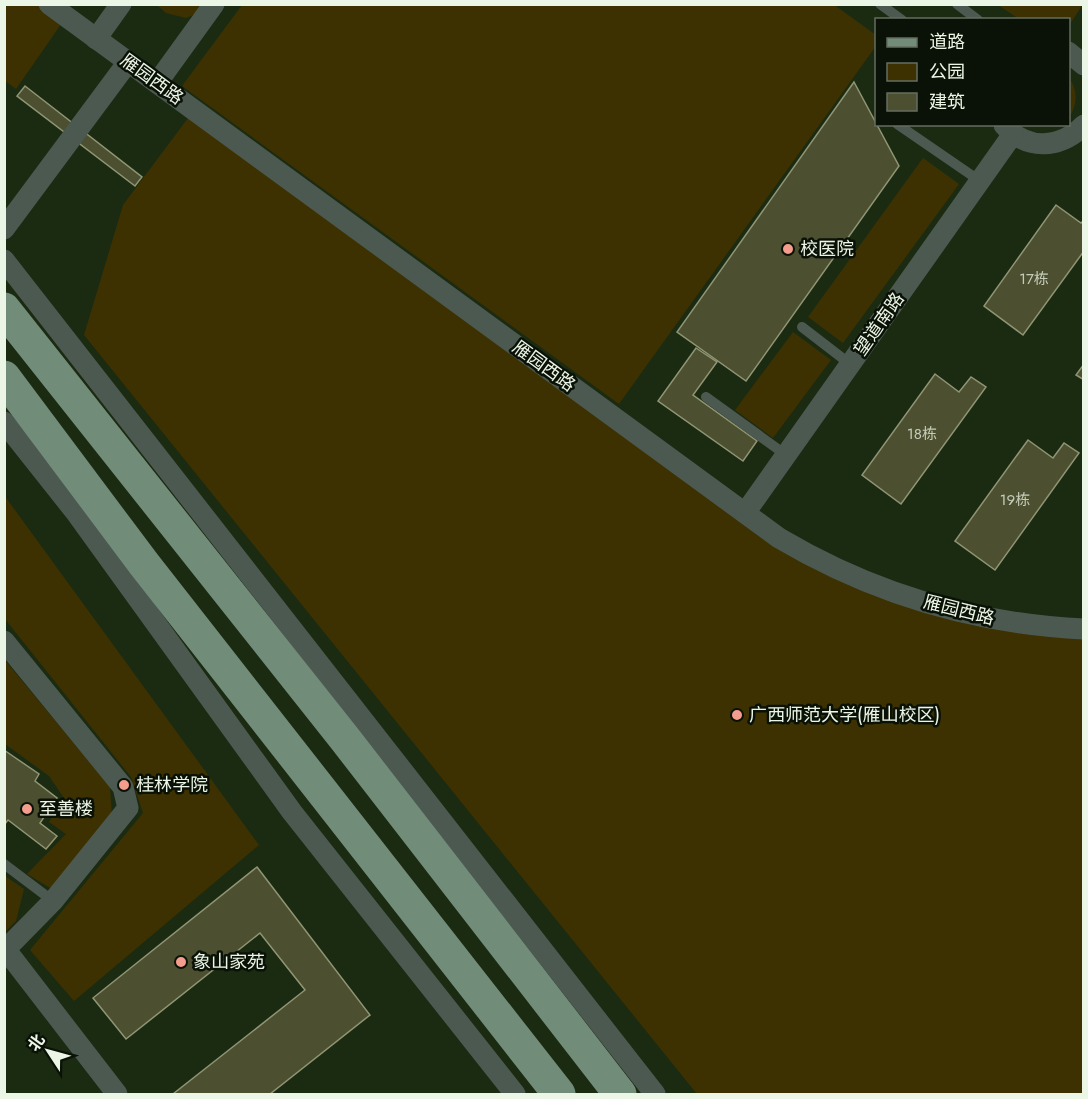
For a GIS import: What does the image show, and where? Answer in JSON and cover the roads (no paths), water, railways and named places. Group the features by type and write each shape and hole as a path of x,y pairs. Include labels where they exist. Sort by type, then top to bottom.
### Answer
{"main road":[{"path":"4,309 345,739 620,1095"},
{"path":"4,377 144,564 560,1095"}],"street":[{"path":"96,39 121,4"},
{"path":"157,83 214,4"},
{"name":"雁园西路","path":"54,6 745,513 814,558 855,578 947,610 999,620 1083,629"},
{"path":"4,230 128,62"},
{"path":"1008,129 1035,144 1052,144 1068,138 1083,125"},
{"name":"望道南路","path":"745,513 980,181 1008,129"},
{"path":"4,260 655,1095"},
{"path":"4,422 76,514 292,812 515,1095"},
{"path":"4,641 123,787 127,795 127,813 53,901 5,951 117,1095"}],"lane":[{"path":"880,4 899,18"},
{"path":"957,4 975,18"},
{"path":"900,126 980,181"},
{"path":"802,327 850,364"},
{"path":"706,397 786,455"},
{"path":"4,864 53,901"}],"place":[{"name":"校医院","path":"788,249"},
{"name":"广西师范大学(雁山校区)","path":"737,715"},
{"name":"桂林学院","path":"124,785"},
{"name":"至善楼","path":"27,809"},
{"name":"象山家苑","path":"181,962"}]}
